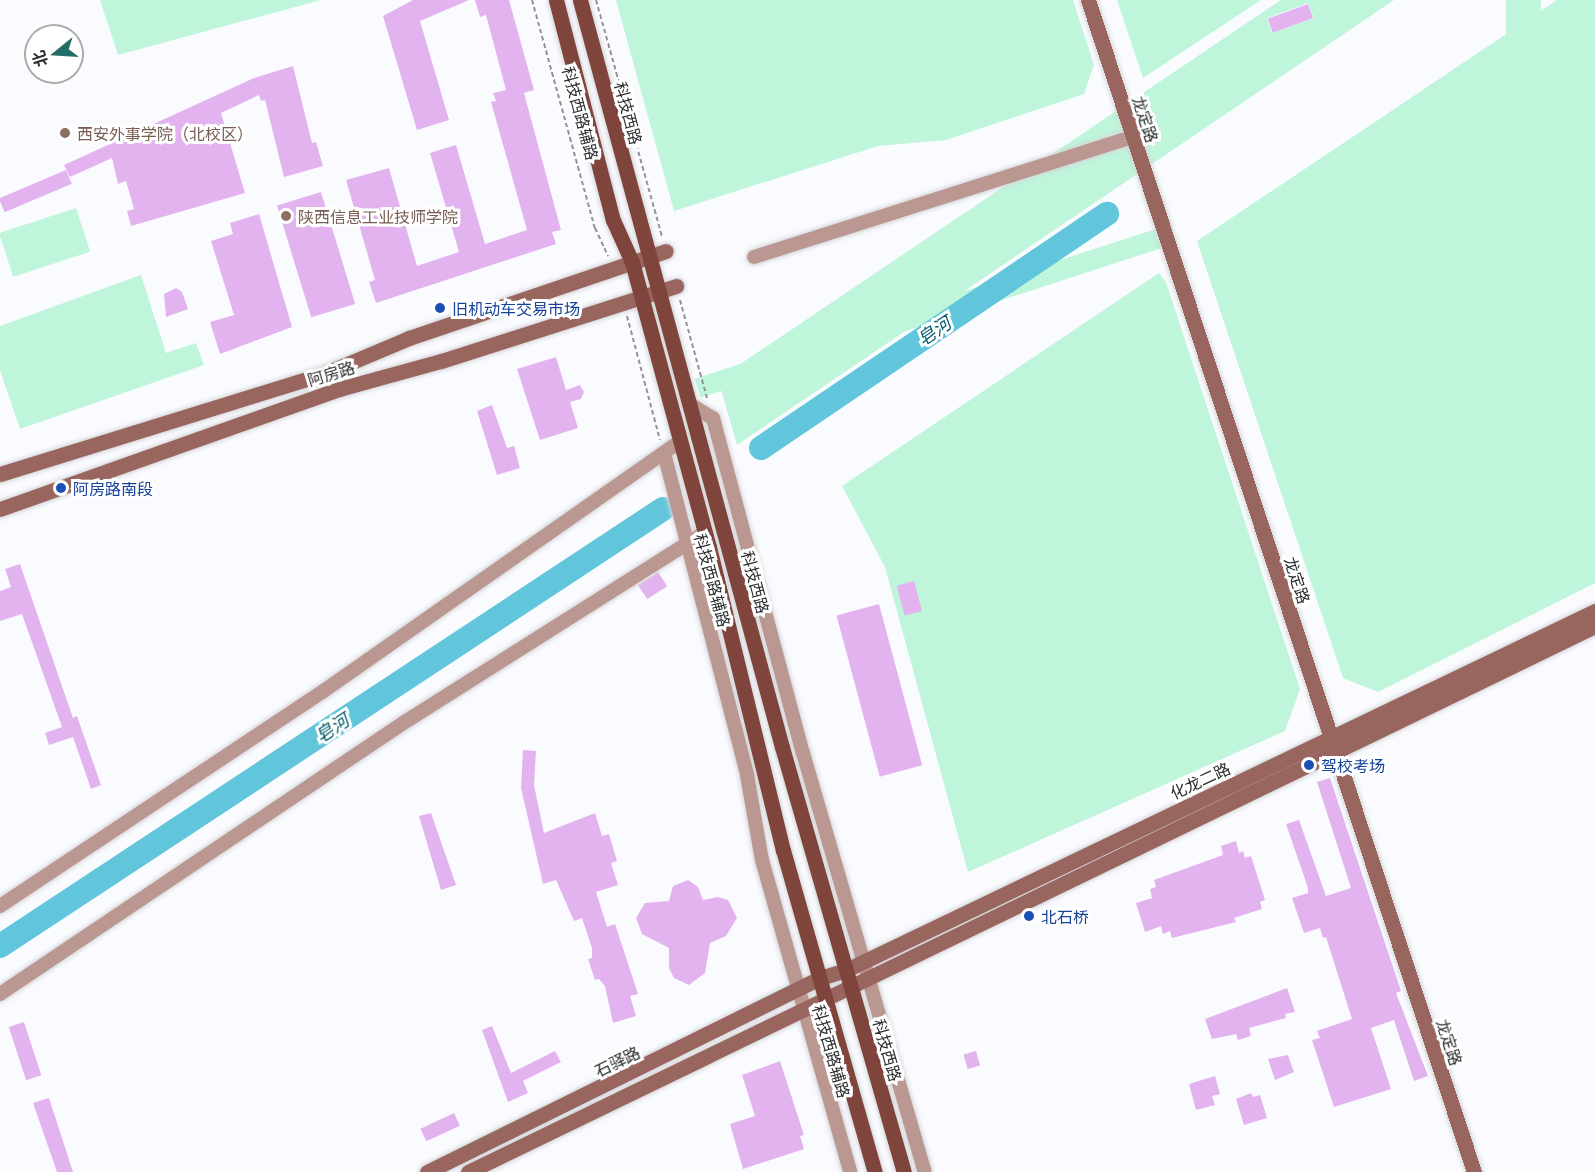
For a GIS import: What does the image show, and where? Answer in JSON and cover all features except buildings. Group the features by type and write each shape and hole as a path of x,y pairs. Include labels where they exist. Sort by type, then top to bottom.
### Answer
{"main road":[{"path":"556,0 613,220 632,262 705,532 783,850 875,1172"},
{"name":"科技西路","path":"580,0 659,253 661,290 691,405 851,989 904,1172"}],"street":[{"name":"龙定路","path":"1088,0 1474,1172"},
{"path":"754,257 1133,137"},
{"name":"阿房路","path":"0,474 326,373 409,338 659,253"},
{"name":"阿房路","path":"0,508 339,389 441,361 623,301 676,286"},
{"path":"691,405 712,418 802,753 925,1172"},
{"path":"0,906 326,690 680,441"},
{"name":"科技西路辅路","path":"664,453 747,775 762,860 850,1172"},
{"path":"0,994 408,720 705,532"},
{"name":"化龙二路","path":"851,989 1595,611"},
{"name":"化龙二路","path":"820,978 846,970 1595,626"},
{"name":"石驿路","path":"427,1172 820,978"},
{"path":"468,1172 851,989"}],"path":[{"name":"科技西路辅路","path":"532,0 595,228 613,268"},
{"path":"596,0 659,253"},
{"path":"676,286 712,418"},
{"path":"623,301 664,453"}],"green space":[{"path":"100,0 321,0 118,55"},
{"path":"616,0 1073,0 1094,65 1084,94 946,140 878,146 674,211"},
{"path":"1117,0 1261,0 1143,78"},
{"path":"1281,0 1394,0 737,445 718,379","holes":["1308,3 1314,18 1272,33 1267,18"]},
{"path":"1506,0 1541,0 1541,392 1506,392"},
{"path":"1557,0 1595,0 1595,583 1378,692 1343,678 1197,241"},
{"path":"76,208 90,252 13,277 0,233"},
{"path":"1171,224 1177,243 701,398 695,379"},
{"path":"1159,273 1166,282 1300,689 1285,731 968,872 885,567 842,486"},
{"path":"141,275 166,353 196,343 204,365 20,429 0,370 0,326"}],"waterway":[{"name":"皂河","path":"761,448 1107,214"},
{"name":"皂河","path":"0,946 663,509"}],"place":[{"name":"西安外事学院（北校区）","path":"65,133"},
{"name":"陕西信息工业技师学院","path":"286,216"},
{"name":"旧机动车交易市场","path":"440,308"},
{"name":"阿房路南段","path":"61,488"},
{"name":"驾校考场","path":"1309,765"},
{"name":"北石桥","path":"1029,916"}]}
